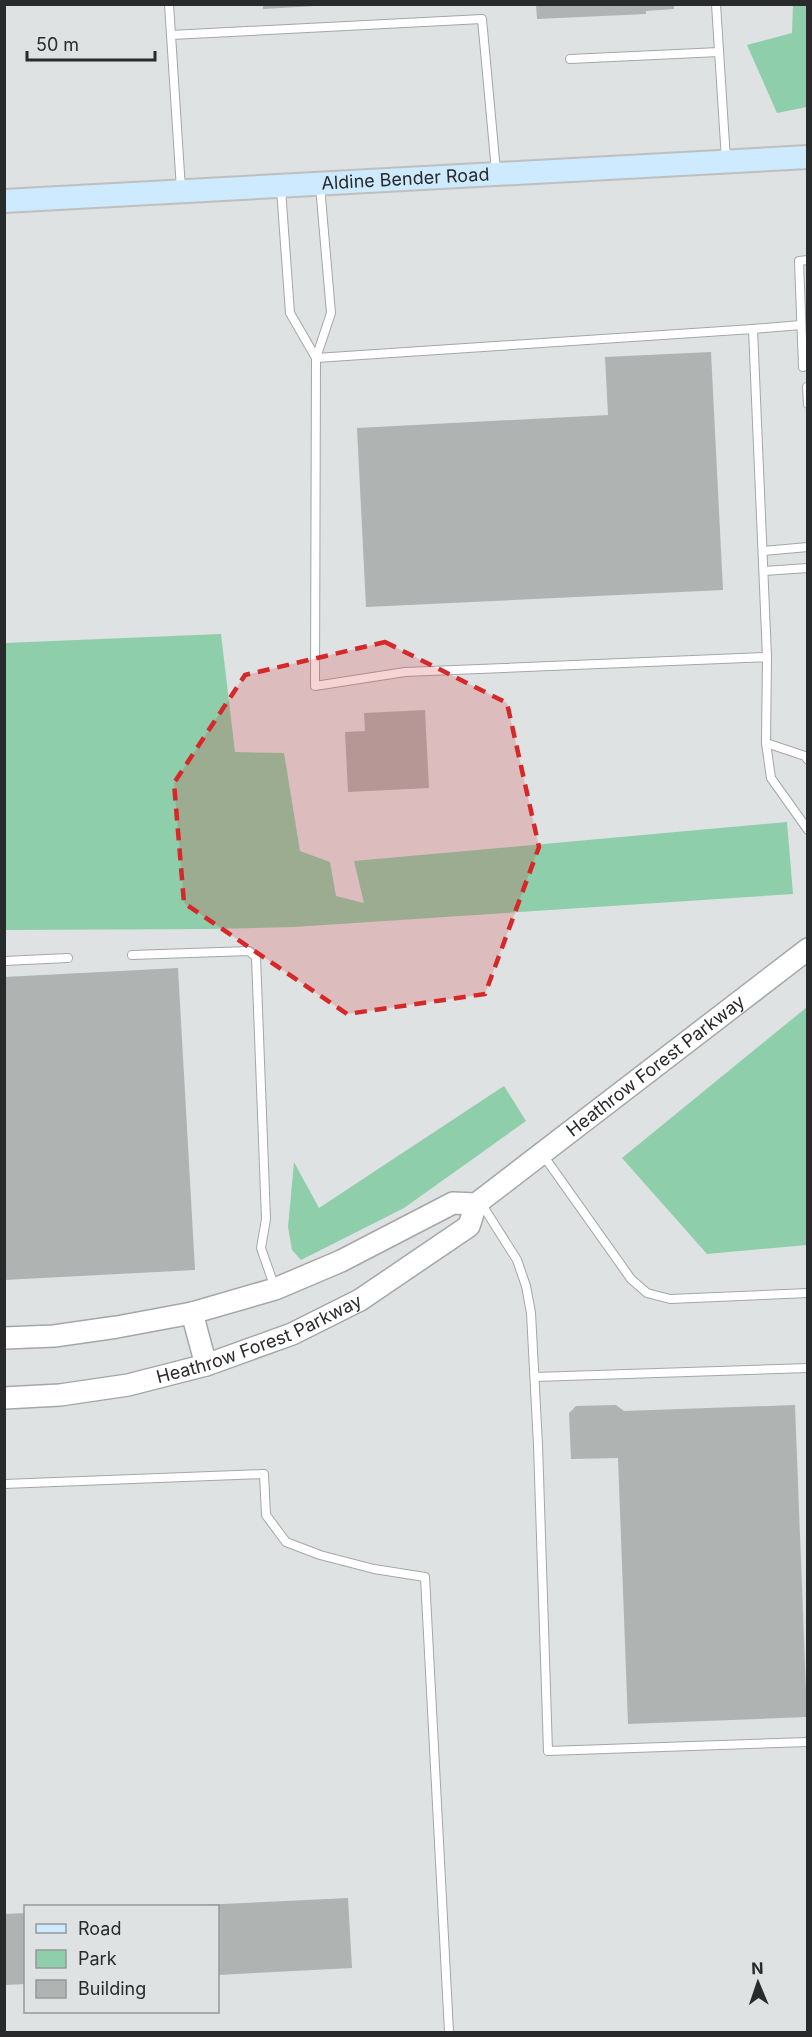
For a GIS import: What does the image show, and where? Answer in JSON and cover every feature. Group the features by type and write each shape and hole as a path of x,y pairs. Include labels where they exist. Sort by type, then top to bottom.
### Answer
{"main road":[{"name":"Aldine Bender Road","path":"4,201 807,157"}],"street":[{"name":"Heathrow Forest Parkway","path":"4,1398 60,1395 128,1386 206,1365 292,1335 360,1300 469,1226 478,1203 807,949"},
{"path":"4,1338 54,1336 192,1313 275,1289 340,1261 453,1203 478,1203"},
{"path":"192,1313 206,1365"}],"lane":[{"path":"169,4 181,192"},
{"path":"716,4 726,162"},
{"path":"171,35 482,19 496,174"},
{"path":"570,59 719,52"},
{"path":"320,184 331,313 316,358 315,686 405,672 767,657"},
{"path":"281,187 290,313 316,358"},
{"path":"803,367 799,261 807,261"},
{"path":"316,358 801,326"},
{"path":"753,329 767,657 766,742 771,778 807,830"},
{"path":"807,387 807,404"},
{"path":"763,551 807,548"},
{"path":"764,572 807,568"},
{"path":"766,742 805,756 807,760"},
{"path":"132,955 249,951 256,957 266,1220 261,1248 275,1289"},
{"path":"4,961 68,958"},
{"path":"541,1153 631,1279 647,1293 670,1299 807,1293"},
{"path":"478,1203 511,1248 526,1286 531,1312 548,1751 807,1742"},
{"path":"535,1377 807,1368"},
{"path":"4,1484 264,1474 266,1515 286,1542 320,1555 374,1569 424,1577 449,2032"}],"highlighted area":[{"path":"385,642 507,703 539,847 485,994 347,1014 184,903 174,783 245,675"}],"green space":[{"path":"793,5 807,5 807,107 777,113 747,45 792,33"},
{"path":"221,634 235,752 284,753 300,851 330,862 336,896 364,903 354,861 787,822 793,894 294,927 5,930 5,643"},
{"path":"807,1007 807,1245 707,1254 622,1158"},
{"path":"504,1086 526,1121 404,1208 301,1260 292,1250 288,1227 294,1162 319,1208"}],"building":[{"path":"263,4 315,4 315,6 263,9"},
{"path":"536,4 674,4 674,9 646,11 646,14 537,19"},
{"path":"711,352 723,590 366,607 357,428 608,415 605,357"},
{"path":"425,710 429,788 348,792 345,732 365,731 364,713"},
{"path":"178,968 195,1270 4,1280 4,977"},
{"path":"616,1405 624,1411 795,1405 807,1717 628,1724 618,1458 571,1459 569,1413 576,1406"},
{"path":"348,1898 352,1968 219,1975 219,1905 201,1905"},
{"path":"24,1913 24,1984 4,1985 4,1914"}]}
